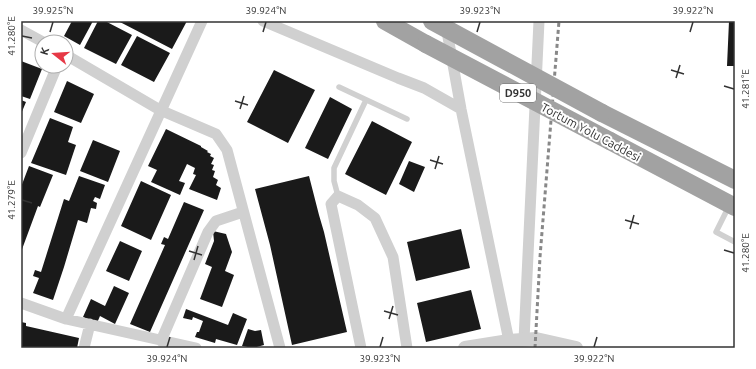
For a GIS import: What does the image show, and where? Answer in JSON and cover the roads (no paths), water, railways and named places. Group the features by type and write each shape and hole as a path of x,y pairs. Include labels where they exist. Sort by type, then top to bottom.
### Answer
{"highway":[{"name":"Tortum Yolu Caddesi","path":"385,21 732,206"},
{"name":"Tortum Yolu Caddesi","path":"432,21 602,113 735,180"}],"street":[{"path":"66,318 202,21"},
{"path":"263,21 424,88 461,109"},
{"path":"445,21 461,109 509,341"},
{"path":"524,340 539,21"},
{"path":"21,30 34,37"},
{"path":"74,60 160,110 216,134 227,150 280,348"},
{"path":"21,153 54,74"},
{"path":"361,348 331,204 338,196 358,205 375,218 393,257 407,348"},
{"path":"161,341 208,232 216,221 243,212"},
{"path":"21,303 66,318 196,348"},
{"path":"84,348 90,324"},
{"path":"465,348 509,341 536,339 576,348"}],"lane":[{"path":"339,87 408,119"},
{"path":"338,196 334,181 334,168 366,100"},
{"path":"732,206 716,232 735,242"}],"railway":[{"path":"535,348 540,257 559,21"}]}
